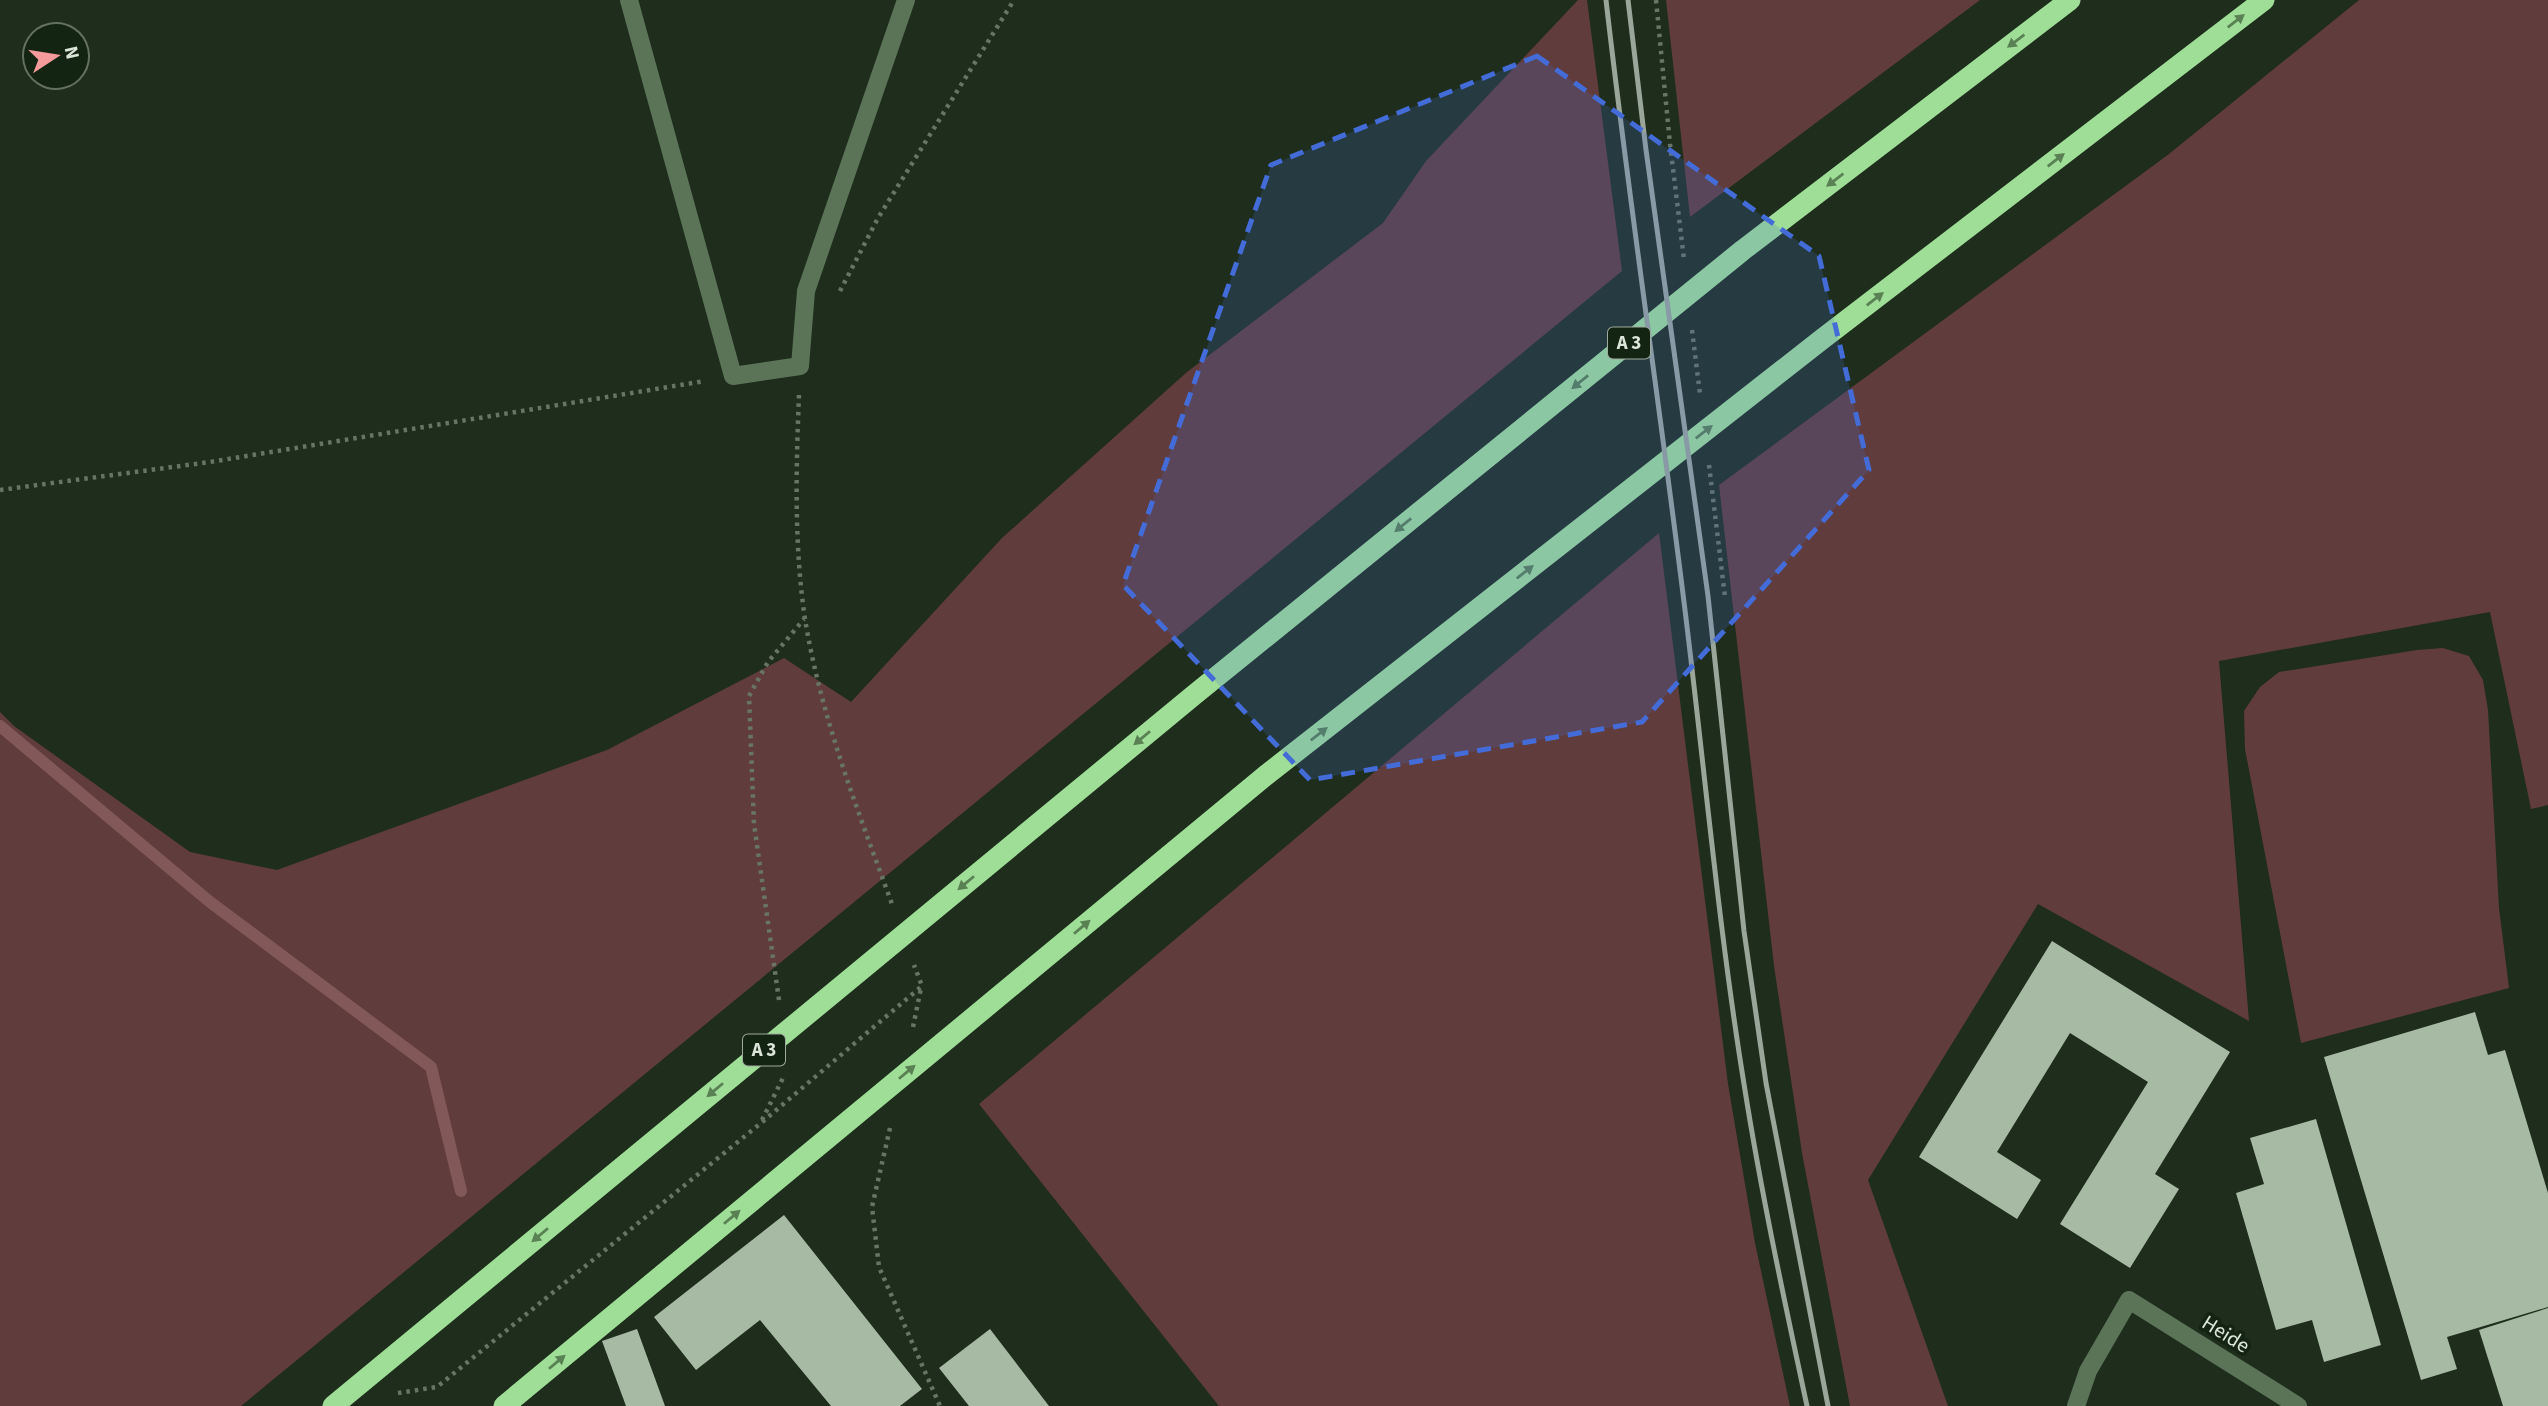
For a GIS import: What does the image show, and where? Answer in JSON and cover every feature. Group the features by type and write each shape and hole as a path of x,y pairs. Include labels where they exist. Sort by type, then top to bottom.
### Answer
{"highway":[{"name":"A 3","path":"333,1406 1194,695 1743,250 2070,0"},
{"path":"504,1406 1265,776 1821,340 2264,0"}],"lane":[{"path":"629,0 733,376 800,366 806,291 906,0"},
{"name":"Heide","path":"2076,1406 2088,1371 2129,1300 2298,1406"}],"path":[{"path":"839,292 878,218 1014,0"},
{"path":"1656,0 1685,268"},
{"path":"1692,323 1702,405"},
{"path":"800,366 796,471 805,618 816,671 852,796 895,912"},
{"path":"0,490 211,462 733,376"},
{"path":"1708,460 1725,597"},
{"path":"780,1012 777,974 754,824 749,696 768,662 805,618"},
{"path":"910,1038 922,986 913,961"},
{"path":"396,1394 437,1387 761,1123 922,986"},
{"path":"761,1123 784,1074"},
{"path":"892,1116 872,1207 879,1267 940,1406"}],"highlighted area":[{"path":"1537,56 1819,256 1869,470 1642,722 1310,780 1123,585 1271,165"}],"shaded area":[{"path":"1578,0 1587,0 1622,271 241,1406 0,1406 0,712 14,726 190,852 277,870 607,750 784,658 851,702 1002,538 1187,372 1383,223 1426,161"},
{"path":"1666,0 1980,0 1690,217"},
{"path":"2359,0 2548,0 2548,805 2531,809 2490,612 2219,661 2249,1021 2038,904 1868,1180 1948,1406 1850,1406 1802,1153 1774,966 1719,485 2169,154"},
{"path":"1659,533 1728,1084 1755,1243 1790,1406 1219,1406 979,1104"},
{"path":"2443,648 2469,656 2483,680 2488,710 2499,908 2509,988 2301,1043 2245,749 2244,711 2260,687 2279,672"}],"building":[{"path":"2052,941 2230,1052 2155,1174 2179,1189 2130,1268 2060,1224 2148,1082 2070,1033 1997,1152 2041,1180 2017,1219 1919,1157"},
{"path":"2475,1012 2488,1055 2505,1050 2548,1193 2548,1307 2447,1337 2457,1369 2421,1380 2324,1057"},
{"path":"2316,1119 2381,1345 2324,1362 2312,1320 2276,1330 2236,1193 2264,1184 2250,1138"},
{"path":"784,1215 922,1389 900,1406 831,1406 760,1320 696,1370 654,1317"},
{"path":"2548,1308 2548,1406 2503,1406 2479,1330"},
{"path":"637,1329 665,1406 626,1406 602,1341"},
{"path":"990,1329 1049,1406 969,1406 939,1368"}],"waterway":[{"path":"0,726 210,902 431,1067 461,1191"}],"railway":[{"path":"1606,0 1684,602 1735,1024 1765,1205 1807,1406"},
{"path":"1628,0 1646,150 1708,596 1744,931 1766,1083 1828,1406"}]}
